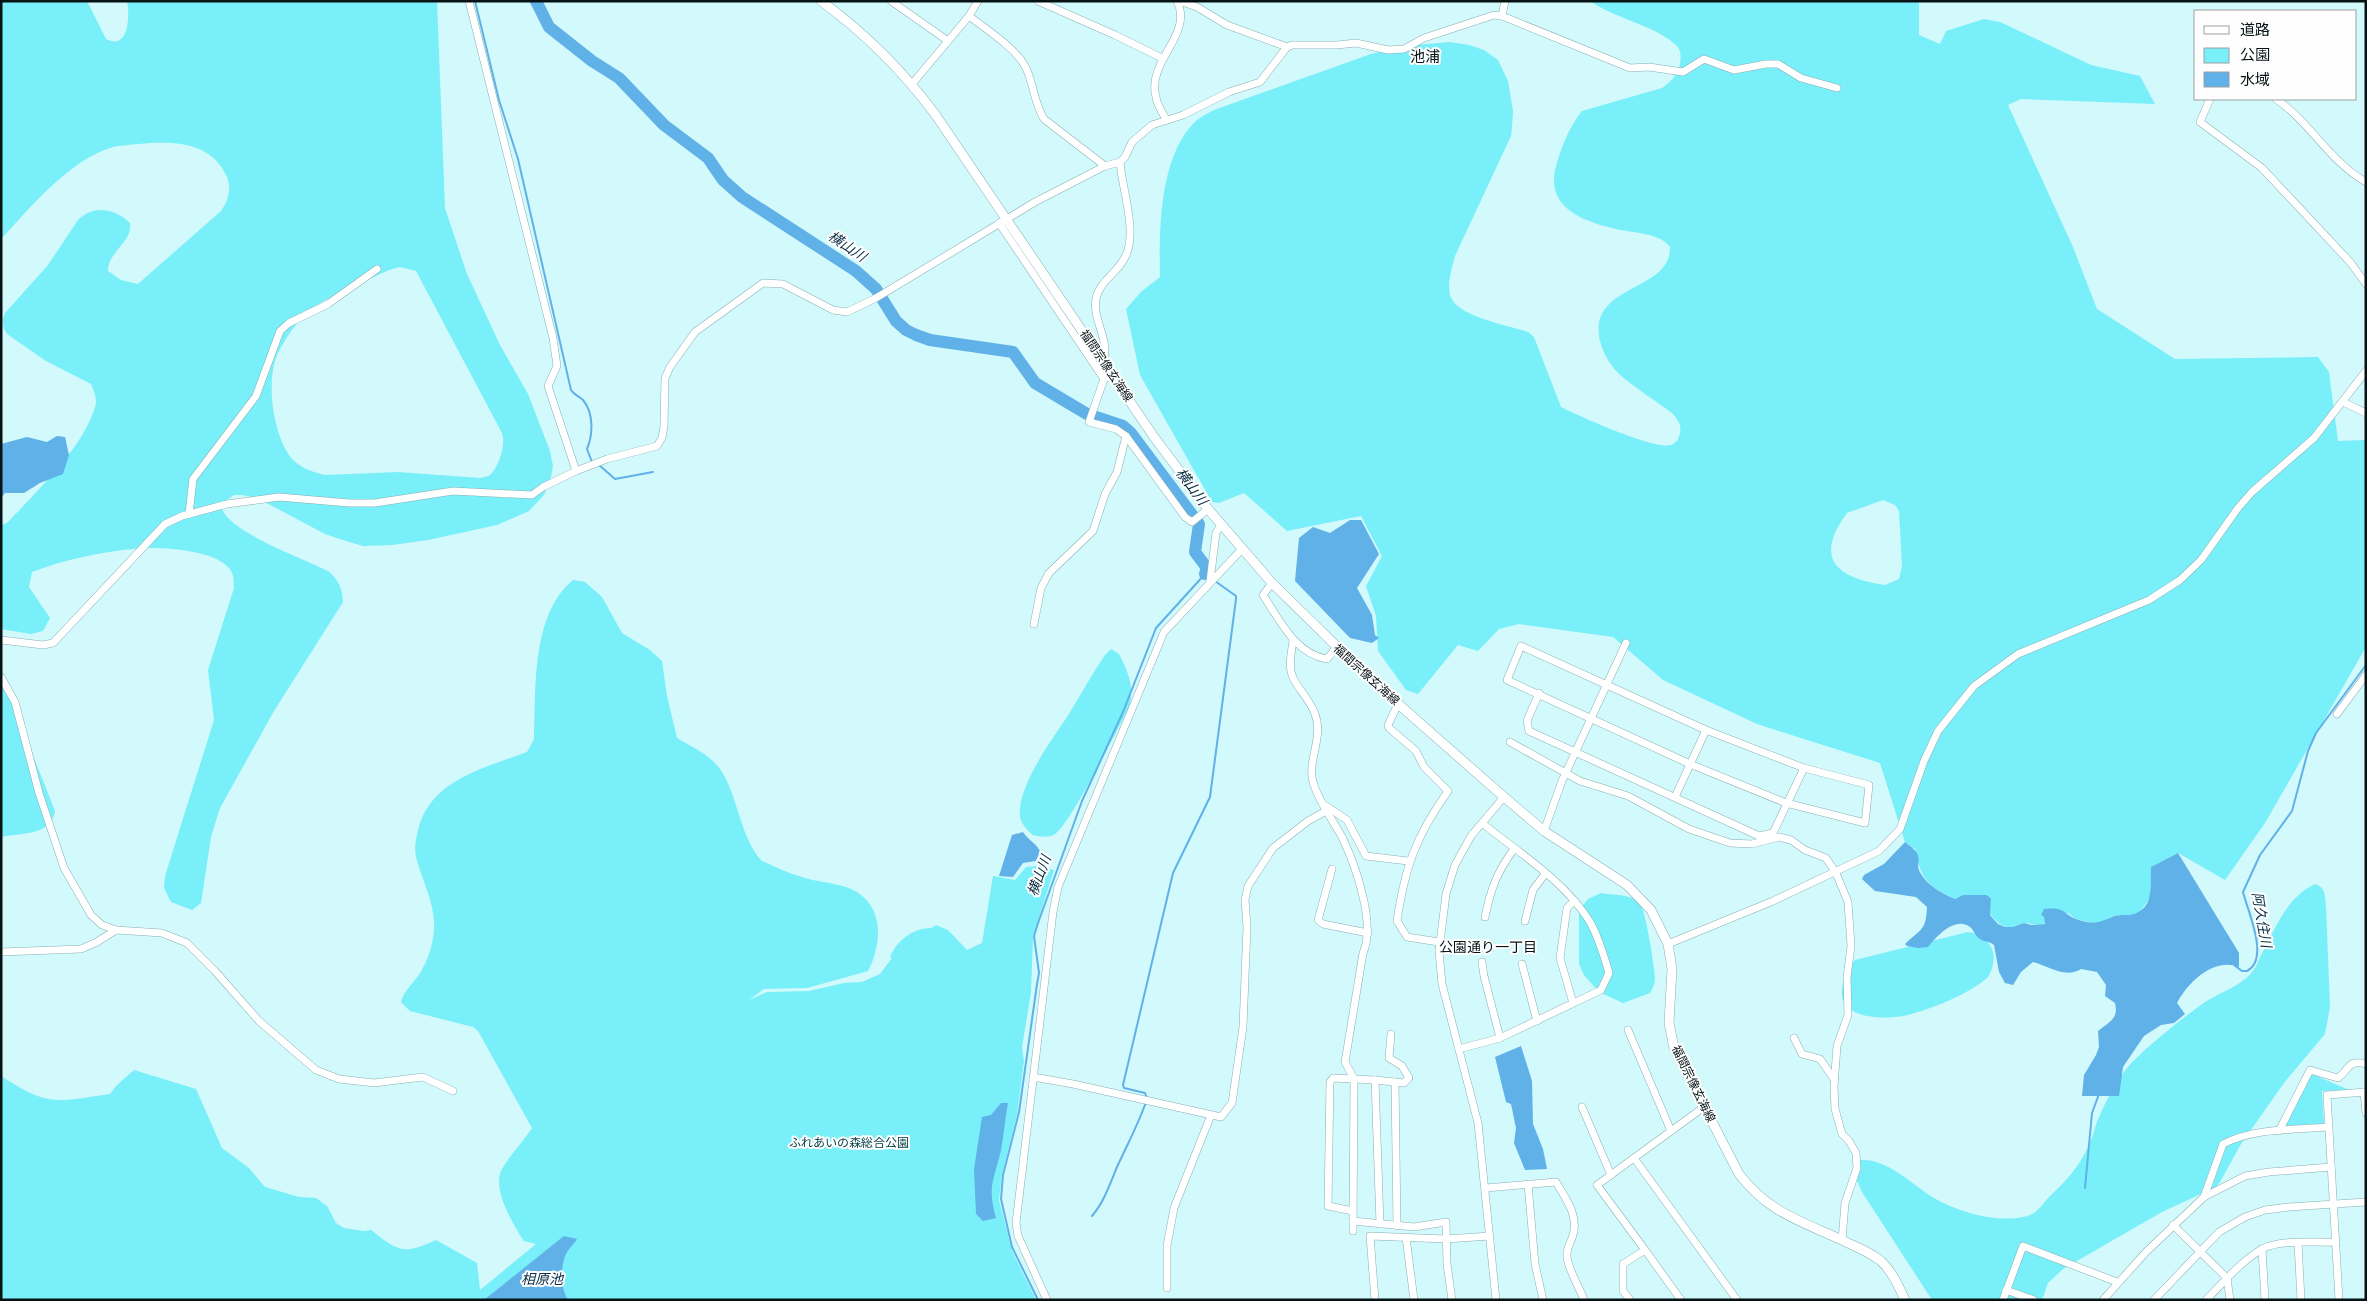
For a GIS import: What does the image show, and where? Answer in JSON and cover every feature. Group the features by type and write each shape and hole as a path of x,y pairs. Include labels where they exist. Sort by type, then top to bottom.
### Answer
{"main road":[{"name":"福間宗像玄海線","path":"821,1 882,51 912,84 1003,221 1103,362 1108,377 1208,509 1272,584 1336,648 1504,797 1544,831 1636,893 1651,910 1672,942 1672,969 1668,1012 1670,1035 1679,1060 1739,1174 1761,1199 1782,1213 1842,1240 1880,1260 1892,1275 1905,1300"}],"street":[{"path":"469,1 553,338 557,366 548,386 576,471"},
{"path":"891,1 948,41"},
{"path":"912,84 969,16 978,1"},
{"path":"1038,1 1116,34 1162,58"},
{"path":"1166,119 1155,97 1157,72 1162,58 1179,28 1182,15 1178,1"},
{"path":"1178,1 1197,6 1212,18 1234,28 1287,47 1300,44 1337,45 1356,42 1388,50 1404,49 1437,33 1494,16 1502,16 1630,68 1649,67 1683,72 1704,58 1734,70 1772,64 1785,67 1802,78 1837,88"},
{"path":"1502,16 1505,1"},
{"path":"969,16 997,37 1026,68 1038,109 1044,119 1105,166"},
{"path":"1103,362 1106,354 1096,300 1099,290 1125,259 1130,240 1120,162 1137,136 1166,119 1183,115 1220,96 1260,82 1287,47"},
{"path":"2210,100 2200,122 2262,168 2350,262 2366,284"},
{"path":"2277,100 2292,112 2338,162 2366,182"},
{"path":"1,640 43,644 53,643 165,524 189,514 227,504 280,498 349,504 375,503 453,491 532,495 576,471 607,459 657,446 662,438 664,426 665,378 670,368 695,332 763,283 783,284 833,310 847,312 876,298 1003,221 1105,166 1120,162"},
{"path":"1003,221 1108,377 1089,422 1116,429 1126,436 1185,517 1192,522 1208,509"},
{"path":"189,514 193,479 256,396 280,331 289,323 328,304 377,269"},
{"path":"1672,942 1836,873 1878,852 1897,833 1906,814 1932,742 1948,716 1974,686 2018,654 2149,600 2180,580 2202,560 2252,492 2314,438 2366,371"},
{"path":"2343,402 2366,413"},
{"path":"1034,624 1041,588 1049,574 1092,531 1105,494 1117,472 1126,436"},
{"path":"1210,582 1216,533 1221,525"},
{"path":"1047,1300 1018,1236 1016,1224 1053,912 1058,887 1164,632 1242,549"},
{"path":"1272,584 1263,595 1293,640 1321,658 1327,659 1336,648"},
{"path":"1293,640 1290,666 1292,674 1316,715 1317,746 1312,765 1312,780 1351,858 1362,898 1368,933 1368,942 1363,953 1345,1062 1354,1079 1352,1231"},
{"path":"1544,831 1566,774 1626,644"},
{"path":"1521,646 1706,730 1804,768 1869,785 1865,823 1786,803 1690,764 1539,694 1507,680 1521,646"},
{"path":"2337,714 2366,675"},
{"path":"1,677 15,702 39,793 64,868 91,916 102,925 116,930 162,933 187,943 204,958 260,1021 316,1070 339,1079 374,1083 423,1077 453,1090"},
{"path":"1539,694 1527,721 1529,731 1759,836 1773,833 1804,768"},
{"path":"1398,704 1388,725 1389,728 1416,751 1424,766 1448,791 1422,832 1408,861 1397,921 1407,937 1439,942"},
{"path":"1675,797 1706,730"},
{"path":"1510,742 1526,748 1580,781 1628,796 1689,829 1730,843 1752,844 1779,837 1791,840 1805,850 1826,858 1836,873 1848,902 1852,946 1847,978 1848,1015 1837,1046 1834,1080 1835,1109 1842,1134 1856,1153 1857,1168 1845,1203 1842,1220 1842,1240"},
{"path":"1496,1300 1478,1123 1442,984 1439,942 1446,894 1455,864 1464,846 1504,797"},
{"path":"1323,804 1347,820 1366,856 1408,861"},
{"path":"1033,1078 1073,1084 1221,1118 1232,1103 1242,1027 1247,927 1245,900 1248,886 1273,848 1308,821 1326,811"},
{"path":"1459,1049 1500,1038 1601,990 1609,973 1591,924 1574,901 1545,874 1482,823"},
{"path":"1485,917 1490,892 1499,869 1514,849"},
{"path":"1332,869 1318,920 1324,924 1368,933"},
{"path":"1525,921 1533,890 1545,874"},
{"path":"1572,1003 1560,958 1566,914 1574,901"},
{"path":"1,952 81,949 116,930"},
{"path":"1482,962 1500,1038"},
{"path":"1522,964 1537,1021"},
{"path":"1628,1030 1671,1131"},
{"path":"1353,1211 1328,1206 1330,1082 1333,1078 1395,1082 1408,1081 1409,1074 1402,1066 1390,1058 1391,1034"},
{"path":"1794,1038 1802,1054 1824,1062 1834,1080"},
{"path":"2279,1132 2310,1070 2338,1078 2352,1063 2366,1064"},
{"path":"1375,1080 1380,1224"},
{"path":"1395,1082 1397,1226"},
{"path":"2339,1300 2327,1095 2365,1092 2366,1113"},
{"path":"1582,1107 1611,1175"},
{"path":"1682,1300 1597,1185 1704,1108"},
{"path":"1167,1288 1167,1246 1174,1208 1211,1115"},
{"path":"2204,1196 2223,1144 2249,1135 2328,1127"},
{"path":"1634,1158 1737,1300"},
{"path":"2103,1300 2117,1282 2204,1196 2245,1176 2331,1167"},
{"path":"1486,1188 1556,1182 1572,1210 1575,1227 1567,1252 1567,1260 1584,1300"},
{"path":"1528,1184 1535,1264 1543,1300"},
{"path":"2154,1300 2219,1232 2244,1217 2281,1208 2366,1202"},
{"path":"1353,1221 1414,1228 1446,1222 1452,1300"},
{"path":"2173,1225 2227,1278 2230,1300"},
{"path":"1376,1300 1370,1236 1446,1239 1490,1236"},
{"path":"1406,1237 1414,1300"},
{"path":"2206,1300 2227,1278 2262,1249 2273,1245 2336,1242"},
{"path":"2298,1243 2301,1300"},
{"path":"2003,1300 2023,1246 2117,1282"},
{"path":"2262,1249 2265,1300"},
{"path":"1630,1300 1623,1290 1623,1264 1645,1250"},
{"path":"2006,1290 2034,1300"}],"green space":[{"path":"1,1 87,1 106,39 114,41 124,36 126,30 128,23 127,1 437,1 445,208 467,274 500,345 528,394 550,451 553,466 550,482 544,495 529,511 497,525 428,540 392,545 363,546 325,534 259,499 234,495 224,502 222,509 228,518 239,527 269,544 328,571 339,585 343,602 274,711 220,808 211,837 201,903 192,910 171,902 164,888 165,876 214,720 208,670 234,588 233,574 220,561 209,556 183,550 143,548 82,557 32,572 29,587 50,618 43,631 31,634 1,629 1,525 7,523 68,455 88,425 96,400 91,384 46,361 7,334 3,321 5,313 48,265 78,220 84,215 98,210 105,210 118,214 130,223 128,236 112,258 108,271 121,280 138,284 221,211 229,193 228,180 219,164 200,149 164,143 113,147 97,153 66,173 38,199 1,239","holes":["400,267 416,271 502,433 502,449 494,470 489,476 480,478 398,472 325,475 300,466 292,459 283,445 275,420 273,406 272,379 274,366 277,355 285,341 308,312 329,298 389,270"]},
{"path":"1590,1 1919,1 1919,35 1940,44 1946,31 1984,19 2000,22 2091,65 2140,76 2155,104 2021,99 2008,105 2073,247 2097,309 2175,359 2318,357 2329,372 2338,441 2366,440 2366,647 2265,823 2225,880 2178,853 2151,867 2151,896 2140,912 2133,915 2118,915 2100,923 2094,923 2076,919 2068,913 2041,915 2046,923 2038,925 2024,923 2014,927 2003,926 1990,914 1991,900 1987,895 1963,895 1955,899 1932,886 1927,880 1920,867 1915,849 1905,842 1880,763 1757,724 1663,680 1613,637 1519,624 1499,629 1478,651 1458,645 1418,694 1406,690 1378,651 1376,616 1366,586 1382,556 1361,516 1287,531 1244,493 1219,503 1212,502 1140,375 1126,309 1141,292 1160,277 1161,216 1168,172 1175,152 1184,135 1197,120 1214,110 1371,54 1404,46 1450,42 1484,50 1498,60 1508,81 1513,111 1511,136 1455,256 1449,285 1450,295 1454,303 1472,315 1528,332 1534,337 1561,407 1633,438 1662,445 1672,445 1677,441 1680,426 1672,413 1625,379 1610,363 1600,341 1599,322 1606,308 1617,298 1658,273 1667,262 1670,247 1659,238 1603,226 1578,216 1560,201 1555,190 1554,178 1559,156 1570,129 1582,111 1662,88 1674,77 1680,65 1680,51 1669,39 1647,27","holes":["1883,500 1895,505 1899,511 1902,566 1899,579 1885,585 1868,582 1854,577 1835,564 1831,554 1832,543 1837,529 1847,513"]},
{"name":"ふれあいの森総合公園","path":"573,580 585,582 602,597 622,633 650,650 662,661 667,696 677,738 713,761 721,771 728,783 747,838 762,861 811,880 851,889 866,900 872,908 876,918 878,940 868,971 807,988 764,989 749,1000 767,992 809,991 844,983 862,982 880,974 892,958 890,957 895,947 903,939 917,931 936,925 948,930 967,950 982,943 993,876 1015,880 1026,867 1037,866 1054,870 1033,936 1031,992 1022,1047 1024,1061 1017,1114 1002,1174 999,1200 1012,1251 1036,1300 1,1300 1,1076 31,1093 53,1100 77,1099 110,1094 134,1070 196,1089 222,1148 249,1168 265,1187 299,1197 316,1198 327,1206 336,1223 344,1228 363,1231 371,1230 395,1247 402,1249 416,1248 436,1240 477,1263 480,1290 536,1244 524,1241 505,1206 499,1186 499,1177 502,1169 532,1128 478,1031 473,1027 410,1011 401,1002 404,994 418,977 425,963 433,936 433,911 415,854 417,833 424,813 434,799 461,778 527,752 534,739 536,676 538,654 543,633 549,613 559,595"},
{"path":"1111,649 1119,654 1128,673 1131,687 1129,708 1082,795 1062,826 1055,834 1050,836 1041,837 1033,835 1023,824 1020,816 1024,791 1037,763 1105,655"},
{"path":"1,675 55,811 48,825 41,829 25,834 1,837"},
{"path":"2315,884 2319,885 2323,890 2326,907 2330,1007 2325,1034 2284,1083 2241,1144 2216,1187 2162,1212 2063,1269 2048,1283 2042,1300 1932,1300 1862,1192 1855,1171 1861,1160 1871,1161 1891,1168 1934,1198 1964,1211 1985,1217 2007,1219 2024,1217 2033,1213 2066,1180 2080,1162 2115,1085 2127,1068 2153,1043 2186,1016 2205,1002 2244,980 2255,967 2288,907 2304,890"},
{"path":"1601,893 1635,899 1642,907 1647,926 1655,978 1654,984 1650,993 1623,1003 1599,992 1584,975 1579,964 1579,910 1588,899"},
{"path":"1968,932 1984,938 1994,955 1993,966 1989,976 1970,990 1938,1005 1899,1017 1866,1016 1848,1008 1843,1001 1844,977 1855,960"},
{"path":"2312,1074 2349,1090 2322,1091 2324,1124 2285,1126"}],"water":[{"path":"57,436 65,437 69,455 63,474 40,483 24,493 5,493 1,498 1,444 27,437 47,442"},
{"path":"1350,520 1361,520 1379,554 1357,588 1372,615 1375,635 1379,638 1372,643 1350,638 1295,581 1299,538 1313,527 1330,533"},
{"path":"1023,832 1040,851 1036,861 1023,863 1013,877 999,876 1012,835"},
{"path":"1905,842 1916,852 1919,860 1919,870 1932,886 1955,899 1963,895 1987,895 1991,899 1990,915 1998,924 2005,927 2013,927 2024,923 2031,925 2045,924 2044,917 2041,915 2044,909 2051,908 2061,910 2079,920 2090,922 2098,922 2117,915 2134,914 2141,911 2148,901 2151,887 2151,867 2178,853 2239,953 2239,967 2220,965 2211,968 2188,987 2177,1003 2185,1014 2174,1023 2161,1025 2144,1036 2123,1067 2119,1096 2082,1096 2084,1075 2099,1047 2098,1031 2112,1020 2116,1013 2115,1003 2105,996 2106,985 2097,972 2081,969 2069,973 2057,971 2033,962 2021,972 2013,985 2005,983 1999,972 1994,945 1980,939 1970,927 1964,924 1958,924 1947,929 1928,947 1907,946 1905,944 1924,926 1927,907 1916,897 1875,891 1862,879 1864,875 1884,864"},
{"path":"1521,1046 1532,1081 1533,1124 1543,1149 1547,1169 1525,1170 1514,1143 1516,1128 1511,1104 1506,1102 1495,1057"},
{"path":"1001,1103 1008,1103 1001,1150 992,1190 996,1218 983,1221 976,1214 974,1169 982,1117 991,1115"},
{"name":"相原池","path":"564,1236 577,1239 567,1252 563,1263 562,1283 568,1300 484,1300"}],"waterway":[{"path":"475,1 499,100 518,159 571,390 587,405 591,418 591,431 587,449 592,462"},
{"name":"横山川","path":"536,1 549,27 592,61 619,78 664,125 708,158 723,180 742,197 856,271 876,289 896,321 906,330 930,340 1013,352 1035,383 1087,414 1123,426 1131,433 1199,524 1195,552 1207,568 1205,574"},
{"path":"599,465 615,479 653,472"},
{"name":"横山川","path":"1038,1300 1012,1247 1001,1199 1003,1175 1019,1112 1039,973 1034,936 1082,801 1123,712 1156,628 1205,574 1208,575"},
{"path":"1147,1098 1145,1093 1124,1088 1123,1085 1173,873 1210,797 1236,599 1236,596 1215,581"},
{"name":"阿久住川","path":"2234,965 2242,971 2247,971 2254,965 2257,956 2256,935 2243,892 2260,855 2292,811 2308,751 2316,733 2366,665"},
{"name":"阿久住川","path":"2085,1188 2092,1113 2099,1094"},
{"path":"1092,1216 1106,1193 1146,1102"}],"district":[{"name":"池浦","path":"1425,57"},
{"name":"公園通り一丁目","path":"1488,948"}]}
